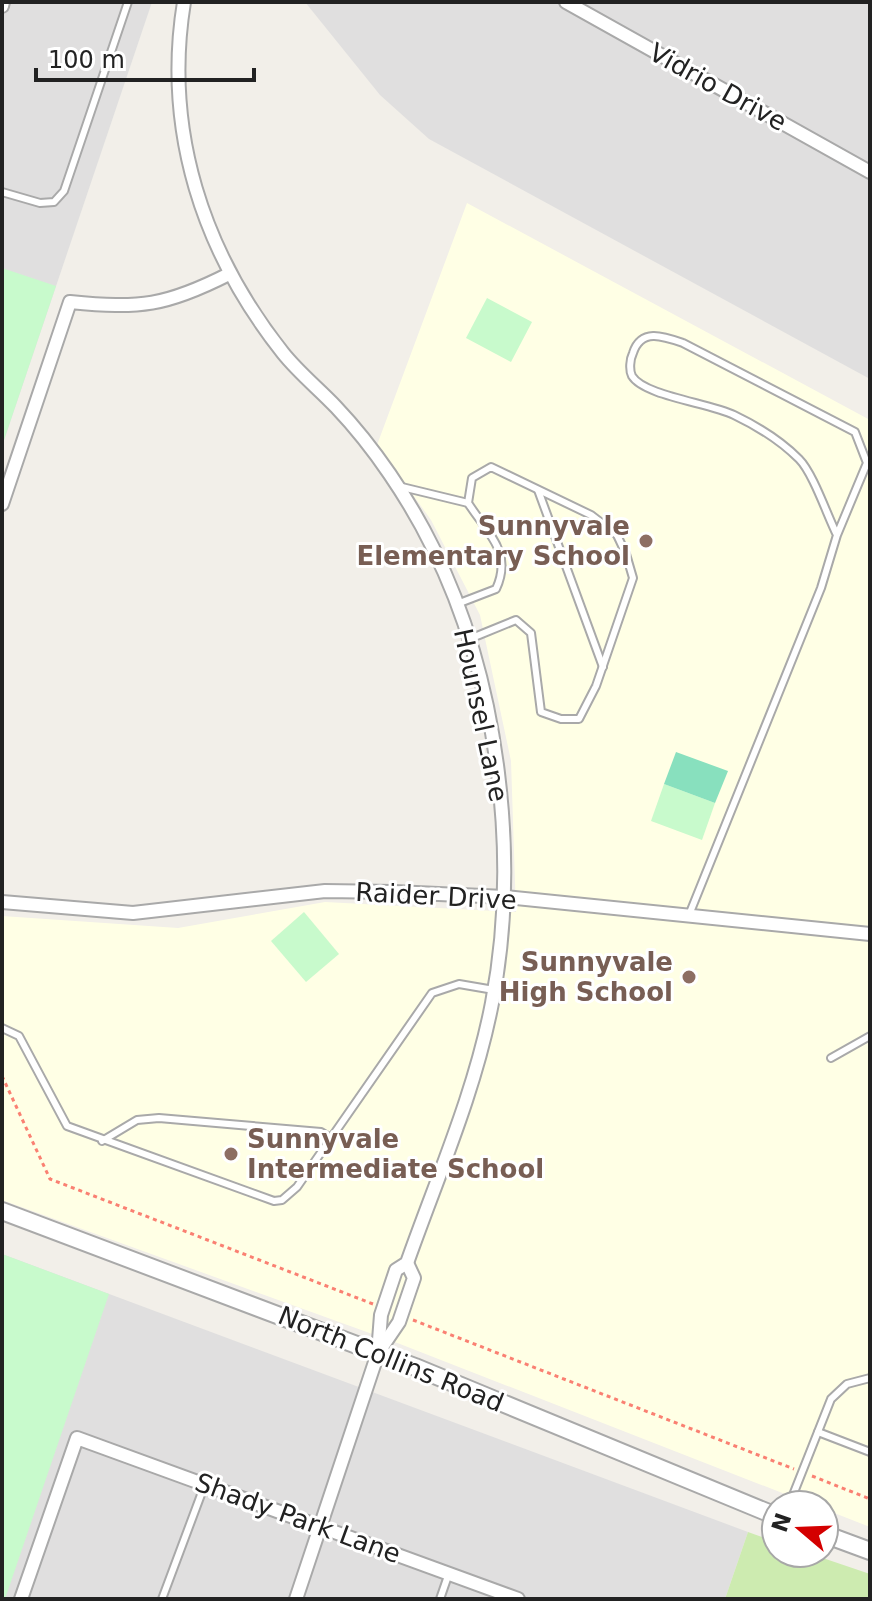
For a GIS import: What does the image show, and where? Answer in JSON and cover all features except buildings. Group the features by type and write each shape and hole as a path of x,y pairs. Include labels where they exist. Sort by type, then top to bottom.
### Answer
{"street":[{"name":"Hounsel Lane","path":"184,2 178,35 178,85 191,181 229,274 285,356 339,410 396,486 433,548 467,640 502,785 505,897 494,990 475,1070 407,1263 396,1270 381,1315 378,1353"},
{"name":"Vidrio Drive","path":"566,2 870,172"},
{"path":"2,504 70,302 124,308 162,303 229,274"},
{"name":"Raider Drive","path":"2,902 133,913 325,891 505,897 870,934"},
{"name":"North Collins Road","path":"2,1211 378,1353 760,1509"},
{"name":"Hounsel Lane","path":"378,1353 399,1322 414,1278 407,1263"},
{"path":"296,1599 378,1353"},
{"name":"Shady Park Lane","path":"21,1599 77,1438 518,1599"},
{"path":"840,1540 870,1551"}],"lane":[{"path":"2,192 40,203 54,202 64,191 128,2"},
{"path":"689,915 821,588 837,535 867,463 855,432 683,343 659,335 646,336 636,342 630,360 632,375 644,387 732,414 774,437 802,462 837,535"},
{"path":"467,640 516,620 531,633 541,712 561,719 579,719 603,667 633,578 617,535 591,515 491,467 472,478 468,503"},
{"path":"396,486 468,503 502,552 502,575 496,589 456,605"},
{"path":"538,490 603,667"},
{"path":"2,1028 19,1036 67,1126 274,1201 297,1187 432,993 459,984 494,990"},
{"path":"831,1058 870,1036"},
{"path":"102,1141 137,1120 159,1118 321,1132 331,1138"},
{"path":"795,1489 831,1399 847,1384 870,1378"},
{"path":"818,1432 870,1452"},
{"path":"162,1599 205,1484"},
{"path":"440,1599 449,1573"}],"shaded area":[{"path":"2,2 152,2 2,446"},
{"path":"305,2 870,2 870,379 429,139 380,95"},
{"path":"467,203 870,420 870,1527 840,1515 840,1489 772,1489 400,1344 2,1200 2,916 178,928 325,902 516,912 511,761 480,615 431,520 377,445"},
{"path":"2,1254 748,1532 725,1599 2,1599"}],"green space":[{"path":"2,268 56,286 2,446"},
{"path":"487,298 532,322 511,362 466,338"},
{"path":"676,752 728,771 715,803 664,784"},
{"path":"664,784 715,803 702,840 651,821"},
{"path":"304,912 339,954 306,982 271,941"},
{"path":"2,1254 109,1294 5,1599 2,1599"},
{"path":"748,1532 760,1536 760,1569 840,1569 840,1564 870,1574 870,1599 725,1599"}],"place":[{"name":"Sunnyvale Elementary School","path":"646,541"},
{"name":"Sunnyvale High School","path":"689,977"},
{"name":"Sunnyvale Intermediate School","path":"231,1154"}]}
